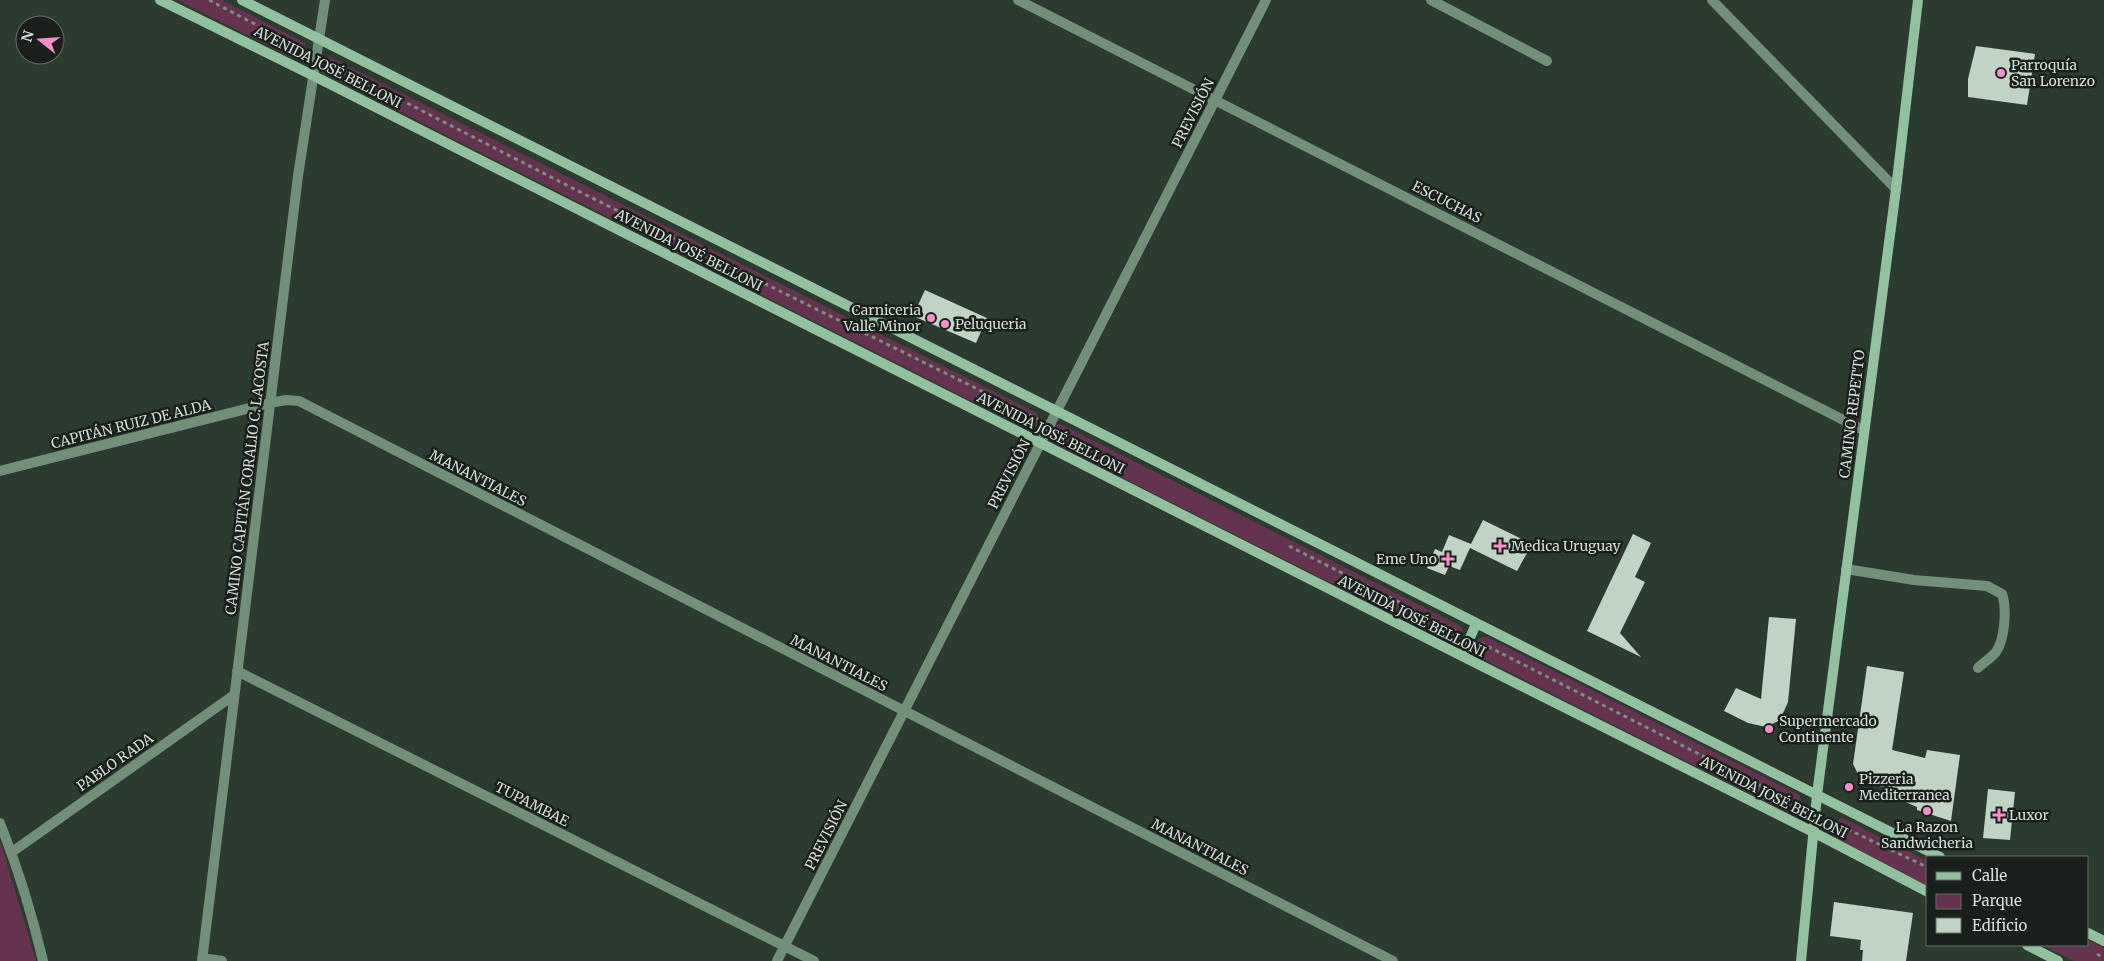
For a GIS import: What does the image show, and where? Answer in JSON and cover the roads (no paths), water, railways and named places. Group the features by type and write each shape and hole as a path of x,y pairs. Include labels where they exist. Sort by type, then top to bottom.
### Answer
{"main road":[{"name":"AVENIDA JOSÉ BELLONI","path":"160,0 1815,832 1926,891"},
{"name":"AVENIDA JOSÉ BELLONI","path":"242,0 1938,856"},
{"name":"CAMINO REPETTO","path":"1801,961 1815,832 1817,795 1896,189 1918,0"},
{"path":"1462,656 1476,624"},
{"path":"2089,934 2104,941"},
{"path":"2029,946 2058,961"}],"street":[{"name":"CAMINO CAPITÁN CORALIO C. LACOSTA","path":"202,959 298,176 325,0"},
{"name":"ESCUCHAS","path":"1018,0 1864,430"},
{"name":"PREVISIÓN","path":"777,961 1266,0"},
{"path":"1431,0 1547,61"},
{"path":"1712,0 1896,189"},
{"name":"MANANTIALES","path":"270,404 286,400 299,401 1393,961"},
{"name":"CAPITÁN RUIZ DE ALDA","path":"0,471 270,404"},
{"path":"1846,569 1920,581 1987,586 2002,594 2006,605 1996,652 1978,668"},
{"name":"TUPAMBAE","path":"238,671 814,961"},
{"name":"PABLO RADA","path":"12,852 234,695"},
{"path":"0,822 12,852 34,923 43,961"},
{"path":"202,959 222,961"}],"place":[{"name":"Parroquía San Lorenzo","path":"2001,73"},
{"name":"Carniceria Valle Minor","path":"931,318"},
{"name":"Peluqueria","path":"945,324"},
{"name":"Medica Uruguay","path":"1500,546"},
{"name":"Eme Uno","path":"1448,559"},
{"name":"Supermercado Continente","path":"1769,729"},
{"name":"Pizzeria Mediterranea","path":"1849,787"},
{"name":"La Razon Sandwicheria","path":"1927,811"},
{"name":"Luxor","path":"1999,815"}]}
